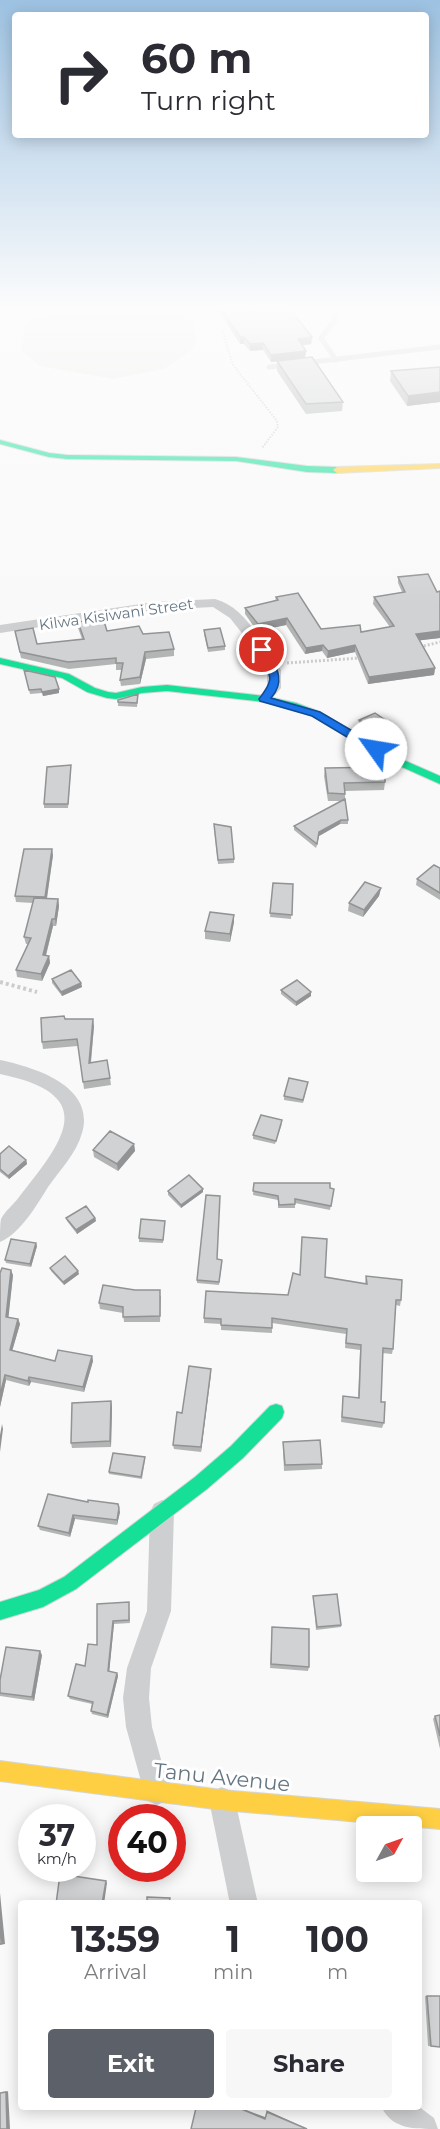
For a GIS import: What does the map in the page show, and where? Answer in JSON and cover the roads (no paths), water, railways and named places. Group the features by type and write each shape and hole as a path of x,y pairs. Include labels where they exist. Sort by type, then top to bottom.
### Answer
{"street":[{"path":"0,442 67,457 186,457 253,461 331,470 440,466"},
{"name":"Kilwa Kisiwani Street","path":"0,629 154,606 215,603 235,615 274,670 274,688 264,699"},
{"path":"0,661 65,676 107,695 116,696 142,690 167,688 264,699 316,714 388,757 440,780"},
{"path":"0,1067 40,1078 53,1087 75,1111 75,1122 67,1146 17,1216 0,1233"},
{"path":"0,1611 43,1598 70,1582 237,1452 276,1412"},
{"path":"157,1792 139,1727 136,1698 139,1668 154,1632 159,1611 162,1512"},
{"name":"Tanu Avenue","path":"0,1771 222,1800 440,1819"},
{"path":"222,1800 243,1900"},
{"path":"399,2110 423,2129"}]}
